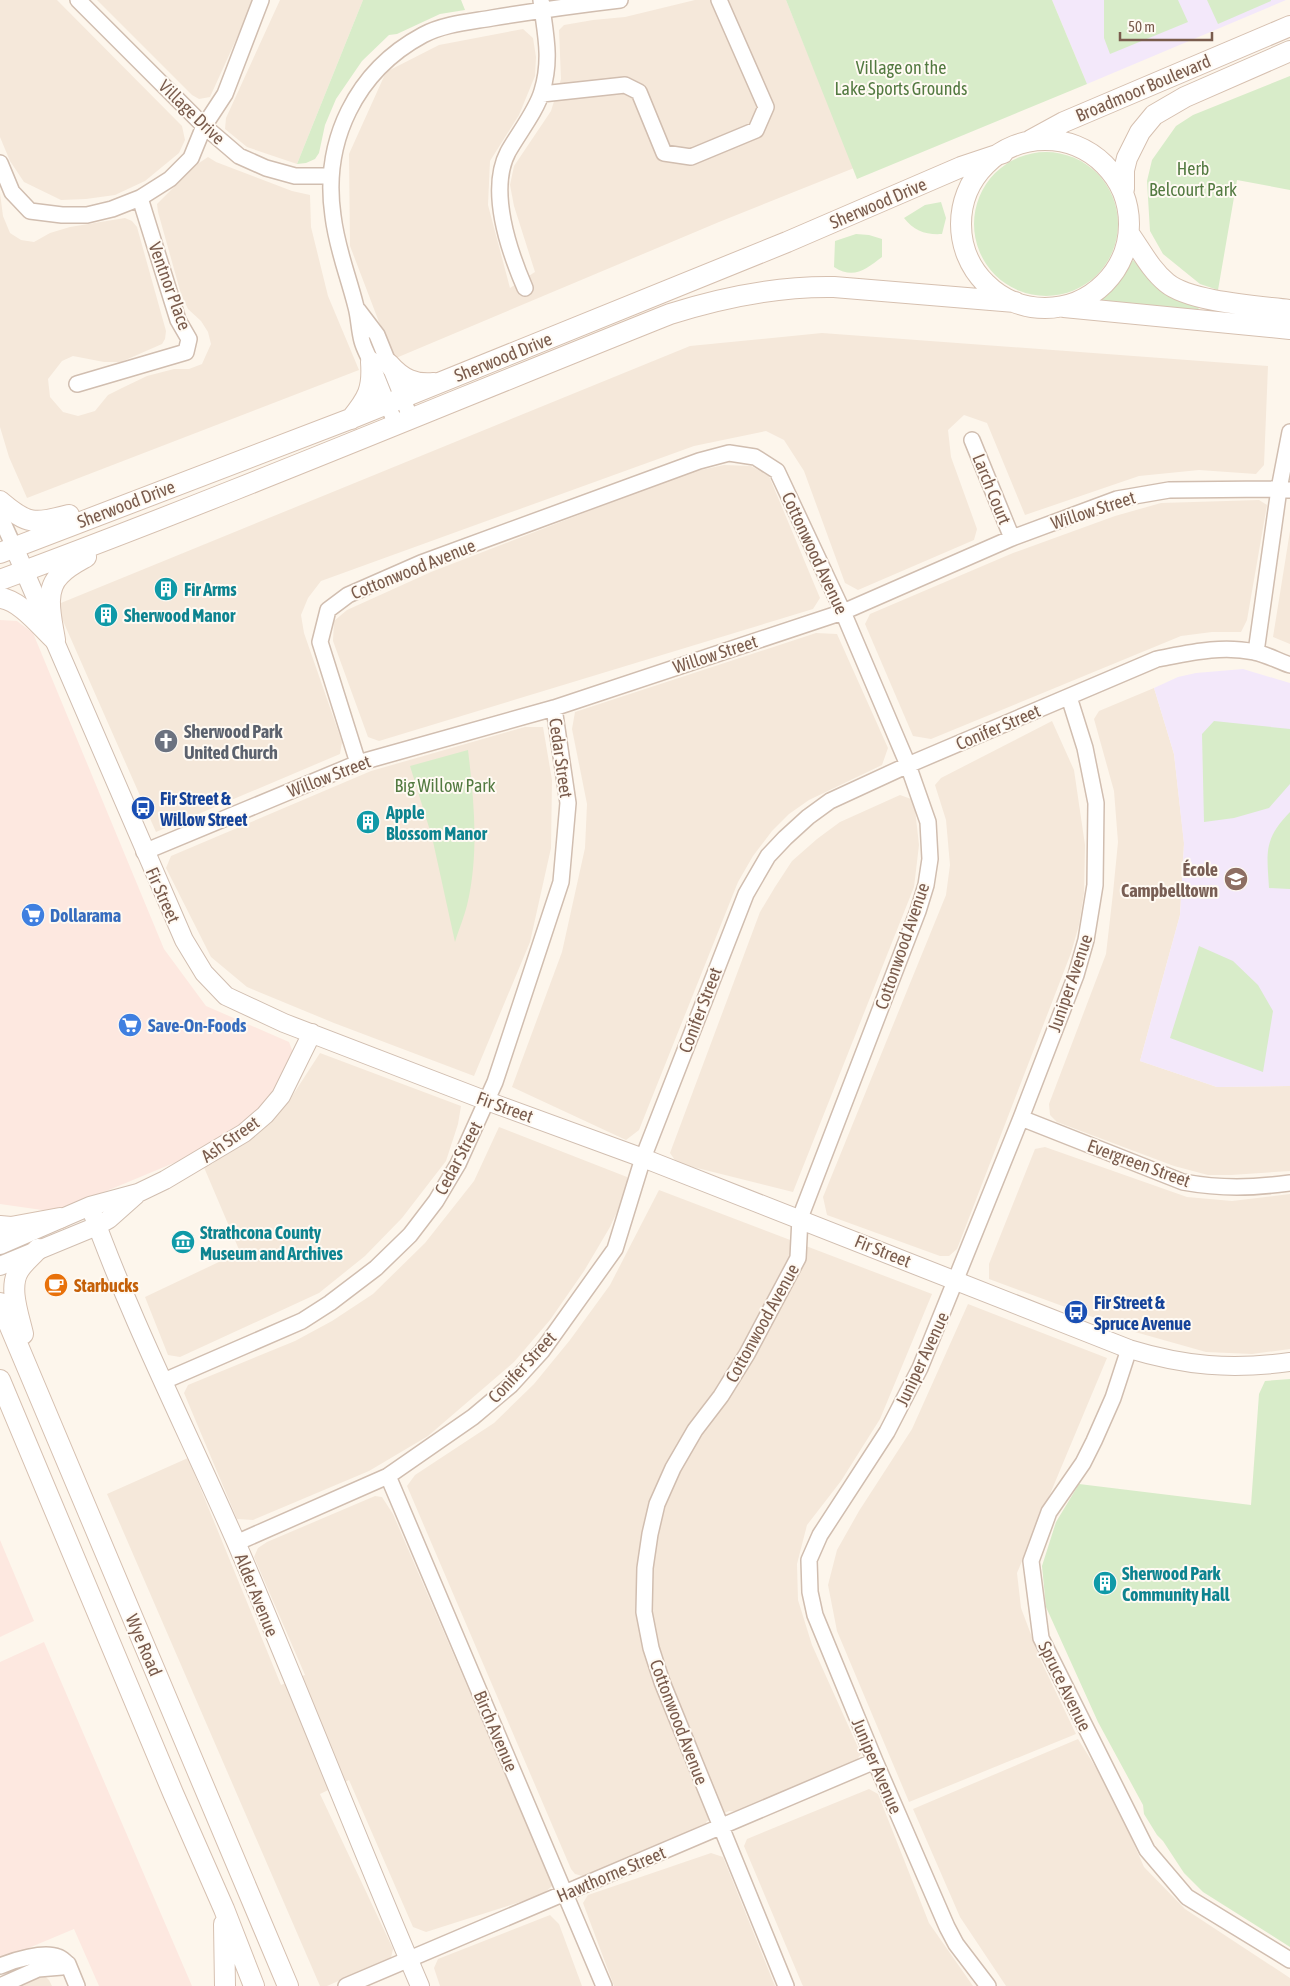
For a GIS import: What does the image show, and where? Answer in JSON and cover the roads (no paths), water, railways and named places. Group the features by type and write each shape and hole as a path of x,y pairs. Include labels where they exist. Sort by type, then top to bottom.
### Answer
{"main road":[{"name":"Broadmoor Boulevard","path":"1025,143 1064,122 1290,26"},
{"name":"Broadmoor Boulevard","path":"1124,189 1124,170 1127,158 1140,132 1154,115 1185,97 1290,51"},
{"path":"1064,307 1094,291 1113,274 1125,254 1131,222 1124,189 1115,175 1100,159 1084,150 1070,144 1055,141 1025,143 1003,153 978,172 970,184 962,203 960,229 965,250 980,278 993,290 1015,302 1040,306 1290,329"},
{"name":"Sherwood Drive","path":"7,550 144,496 350,419 787,242 961,167 1003,153"},
{"path":"1130,235 1152,269 1169,285 1204,298 1290,310"},
{"name":"Sherwood Drive","path":"0,580 122,534 670,314 725,298 782,289 834,287 1015,302"},
{"path":"350,419 363,404 370,391 372,379 380,363 413,382 422,384 439,383"},
{"path":"0,501 13,513 30,521 62,516 144,496"},
{"path":"55,640 50,593 53,584 61,573 122,534"},
{"path":"0,598 11,601 22,608 55,640"},
{"path":"0,1226 11,1227 60,1218"},
{"path":"32,1378 15,1296 15,1286 18,1270 38,1250"},
{"name":"Wye Road","path":"0,1303 288,1986"},
{"name":"Wye Road","path":"0,1380 173,1793 224,1909 254,1986"},
{"path":"224,1909 225,1986"}],"street":[{"name":"Village Drive","path":"78,0 204,126 239,156 266,168 295,176 331,176"},
{"path":"0,163 12,192 30,211 62,215 87,215 112,210 140,198 170,179 191,158 204,126 225,94 261,0"},
{"path":"404,422 380,363 362,341 357,309 338,247 332,214 331,176 338,136 348,111 359,91 372,74 396,53 423,35 448,25 541,5 620,0"},
{"path":"542,94 625,85 639,92 664,153 691,157 756,130 766,108 719,0"},
{"path":"525,288 516,268 502,218 501,168 508,152 542,94 548,68 548,47 541,5"},
{"name":"Ventnor Place","path":"77,384 186,352 189,339 178,320 140,198"},
{"path":"1256,652 1285,490 1290,432"},
{"name":"Larch Court","path":"972,440 1012,538"},
{"name":"Cottonwood Avenue","path":"358,763 320,642 328,610 348,595 421,563 699,461 729,453 755,457 778,471 843,612 908,765 928,822 930,858 926,885 918,911 800,1218 798,1258 747,1354 695,1430 673,1468 658,1504 650,1534 645,1568 644,1612 651,1648 662,1682 786,1986"},
{"name":"Willow Street","path":"144,852 358,763 554,708 843,612 1012,538 1117,499 1169,490 1285,490"},
{"name":"Fir Street","path":"0,516 7,550 25,570 144,852 184,940 204,973 226,996 284,1023 800,1218 1129,1348 1170,1360 1207,1366 1246,1366 1290,1362"},
{"name":"Conifer Street","path":"236,1542 388,1476 473,1417 510,1385 542,1351 615,1249 642,1158 746,894 760,868 784,838 808,817 830,801 908,765 1158,659 1198,651 1232,648 1256,652 1290,665"},
{"name":"Juniper Avenue","path":"988,1986 956,1944 943,1920 875,1761 815,1615 810,1592 809,1560 820,1535 887,1432 920,1368 957,1280 1076,975 1086,940 1095,885 1096,803 1085,748 1069,697"},
{"name":"Cedar Street","path":"164,1381 302,1321 330,1303 376,1268 410,1235 436,1201 458,1164 487,1101 561,882 568,803 554,708"},
{"name":"Ash Street","path":"0,1245 90,1206 138,1193 165,1180 244,1133 265,1115 281,1096 312,1033"},
{"name":"Evergreen Street","path":"1021,1118 1184,1182 1211,1187 1239,1188 1290,1184"},
{"name":"Ash Street","path":"0,1266 97,1226 109,1219 138,1193"},
{"name":"Alder Avenue","path":"90,1206 112,1265 236,1542 420,1986"},
{"name":"Spruce Avenue","path":"1129,1348 1113,1398 1094,1441 1083,1463 1048,1512 1032,1561 1041,1638 1147,1850 1187,1896 1290,1960"},
{"name":"Birch Avenue","path":"388,1476 604,1986"},
{"name":"Hawthorne Street","path":"346,1986 875,1761"},
{"path":"0,1966 23,1958 58,1957 68,1964 77,1986"},
{"path":"0,1986 38,1969 62,1967 68,1964"}],"place":[{"name":"Fir Arms","path":"166,589"},
{"name":"Sherwood Manor","path":"106,615"},
{"name":"Sherwood Park United Church","path":"166,741"},
{"name":"Fir Street & Willow Street","path":"143,808"},
{"name":"Apple Blossom Manor","path":"368,822"},
{"name":"École Campbelltown","path":"1236,879"},
{"name":"Dollarama","path":"33,915"},
{"name":"Save-On-Foods","path":"130,1025"},
{"name":"Strathcona County Museum and Archives","path":"183,1242"},
{"name":"Starbucks","path":"56,1285"},
{"name":"Fir Street & Spruce Avenue","path":"1076,1312"},
{"name":"Sherwood Park Community Hall","path":"1105,1583"}],"park label":[{"name":"Village on the Lake Sports Grounds","path":"901,77"},
{"name":"Herb Belcourt Park","path":"1193,178"},
{"name":"Big Willow Park","path":"445,785"}]}
